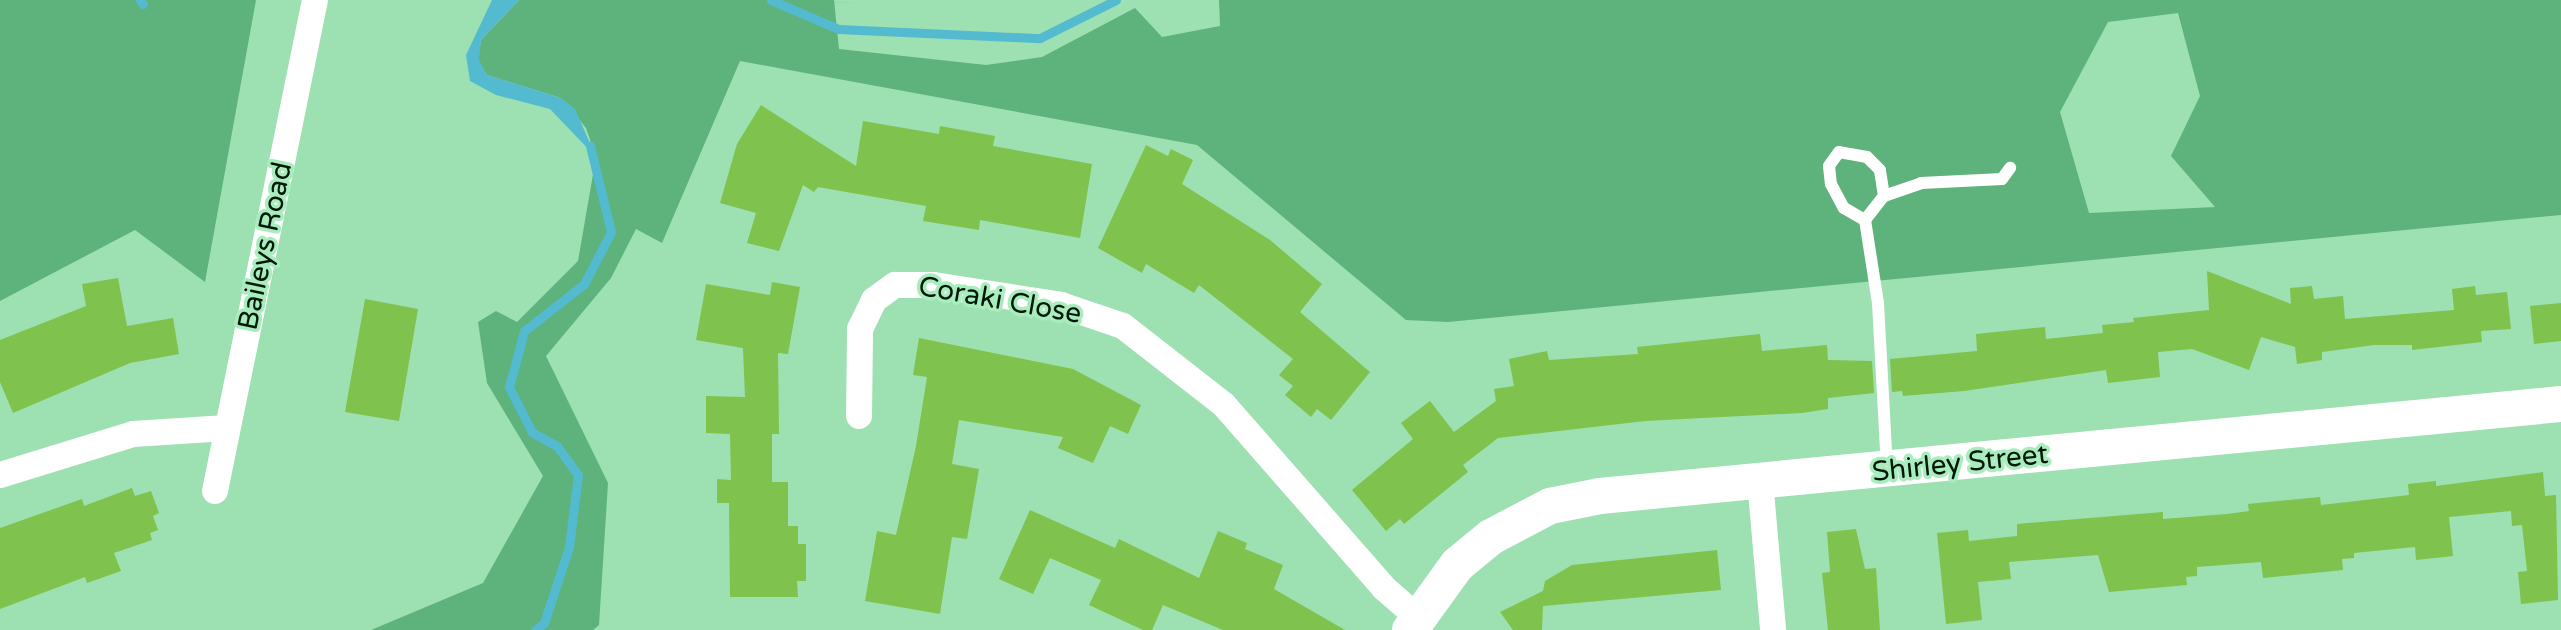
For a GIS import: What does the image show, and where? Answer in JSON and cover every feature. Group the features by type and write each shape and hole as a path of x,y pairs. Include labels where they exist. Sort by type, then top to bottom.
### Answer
{"street":[{"name":"Baileys Road","path":"215,491 315,0"},
{"name":"Coraki Close","path":"859,416 860,329 874,300 895,285 934,285 1061,305 1123,326 1224,405 1413,623"},
{"name":"Shirley Street","path":"1413,623 1457,565 1491,537 1550,506 1760,480 2561,404"},
{"path":"0,475 133,434 227,428"},
{"path":"1760,480 1773,630"}],"lane":[{"path":"1865,220 1844,208 1831,184 1829,166 1839,152 1867,157 1880,170 1884,196"},
{"path":"1887,470 1878,303 1865,220 1884,196 1921,183 2002,179 2010,168"}],"green space":[{"path":"0,0 256,0 205,282 135,230 0,301"},
{"path":"519,0 834,0 839,49 986,65 1042,57 1135,8 1162,37 1220,26 1219,0 2561,0 2561,215 1448,322 1406,320 1197,145 740,61 662,243 636,229 611,278 546,356 608,483 599,625 593,630 371,630 483,583 543,476 487,383 478,322 496,311 517,322 578,261 596,157 586,128 561,98 487,75 478,60 481,40","holes":["2178,13 2200,96 2171,156 2215,207 2089,213 2060,112 2108,22"]}],"water":[{"path":"492,0 519,0 481,40 479,60 487,75 561,98 575,109 596,157 550,109 496,95 470,81 466,55"}],"building":[{"path":"761,105 856,166 863,121 939,134 940,126 995,136 993,146 1092,164 1080,238 980,220 979,230 923,221 926,206 818,187 814,192 803,185 779,251 747,243 756,213 720,203 737,144"},
{"path":"1146,145 1168,156 1171,149 1193,160 1182,184 1270,240 1322,284 1300,312 1370,372 1331,420 1317,409 1311,417 1285,395 1293,386 1279,375 1293,359 1199,285 1194,293 1146,264 1142,273 1098,248"},
{"path":"2207,271 2291,304 2290,288 2312,286 2314,299 2343,296 2345,319 2454,310 2452,289 2475,286 2476,295 2507,292 2511,329 2481,331 2482,342 2412,350 2412,345 2374,345 2322,352 2322,360 2297,364 2295,347 2261,337 2249,370 2192,349 2158,352 2160,377 2108,383 2106,370 1964,391 1903,396 1902,391 1892,392 1890,359 1977,351 1976,334 2045,327 2046,339 2103,333 2102,325 2134,322 2133,318 2209,310"},
{"path":"118,278 127,326 173,318 179,354 130,363 13,413 0,382 0,340 86,306 82,284"},
{"path":"772,282 800,287 788,354 778,353 779,434 772,434 772,482 788,482 788,526 798,526 798,544 806,544 806,581 797,581 798,597 730,597 729,503 717,503 717,479 731,480 730,434 706,433 706,396 745,397 743,348 696,340 706,284 770,295"},
{"path":"365,299 418,309 399,421 345,412"},
{"path":"2561,303 2561,341 2534,344 2530,306"},
{"path":"1760,334 1762,351 1827,345 1828,360 1872,361 1874,393 1828,398 1828,409 1802,413 1645,421 1498,438 1463,465 1468,472 1404,524 1400,519 1386,531 1352,490 1413,439 1401,423 1430,401 1454,432 1496,401 1494,389 1514,386 1509,359 1547,351 1549,360 1638,354 1637,347"},
{"path":"919,338 1073,369 1141,405 1128,434 1110,426 1093,463 1058,448 1063,437 959,420 952,464 979,469 967,539 952,537 940,614 865,601 877,531 896,535 916,446 927,377 913,375"},
{"path":"2543,472 2545,496 2556,495 2558,600 2521,604 2518,572 2527,571 2522,525 2512,526 2511,511 2449,517 2453,556 2416,560 2415,547 2354,553 2354,558 2342,559 2343,570 2263,578 2261,562 2197,567 2197,576 2186,577 2187,585 2109,592 2098,555 2009,562 2011,579 1978,582 1982,620 1946,624 1937,533 1968,530 1969,541 2017,536 2017,524 2163,512 2163,519 2227,514 2249,511 2248,504 2320,497 2321,505 2409,495 2408,484 2436,481 2436,486"},
{"path":"132,488 135,496 151,491 159,513 153,516 158,530 150,533 152,540 114,553 121,571 87,583 85,577 0,609 0,528 82,499 84,506"},
{"path":"1030,510 1115,548 1119,539 1199,578 1218,531 1247,543 1245,549 1283,565 1274,589 1345,630 1223,630 1163,605 1152,630 1143,630 1089,605 1101,580 1050,558 1033,594 999,579"},
{"path":"1856,529 1865,569 1876,568 1880,630 1828,630 1822,573 1830,572 1827,532"},
{"path":"1717,550 1721,590 1543,606 1542,630 1513,630 1500,612 1543,591 1545,581 1572,565"}],"waterway":[{"path":"140,0 143,4"},
{"path":"771,0 838,29 1040,38 1116,0"},
{"path":"535,630 544,623 569,547 578,475 557,446 532,432 509,387 524,331 584,284 611,232 590,146"}]}
